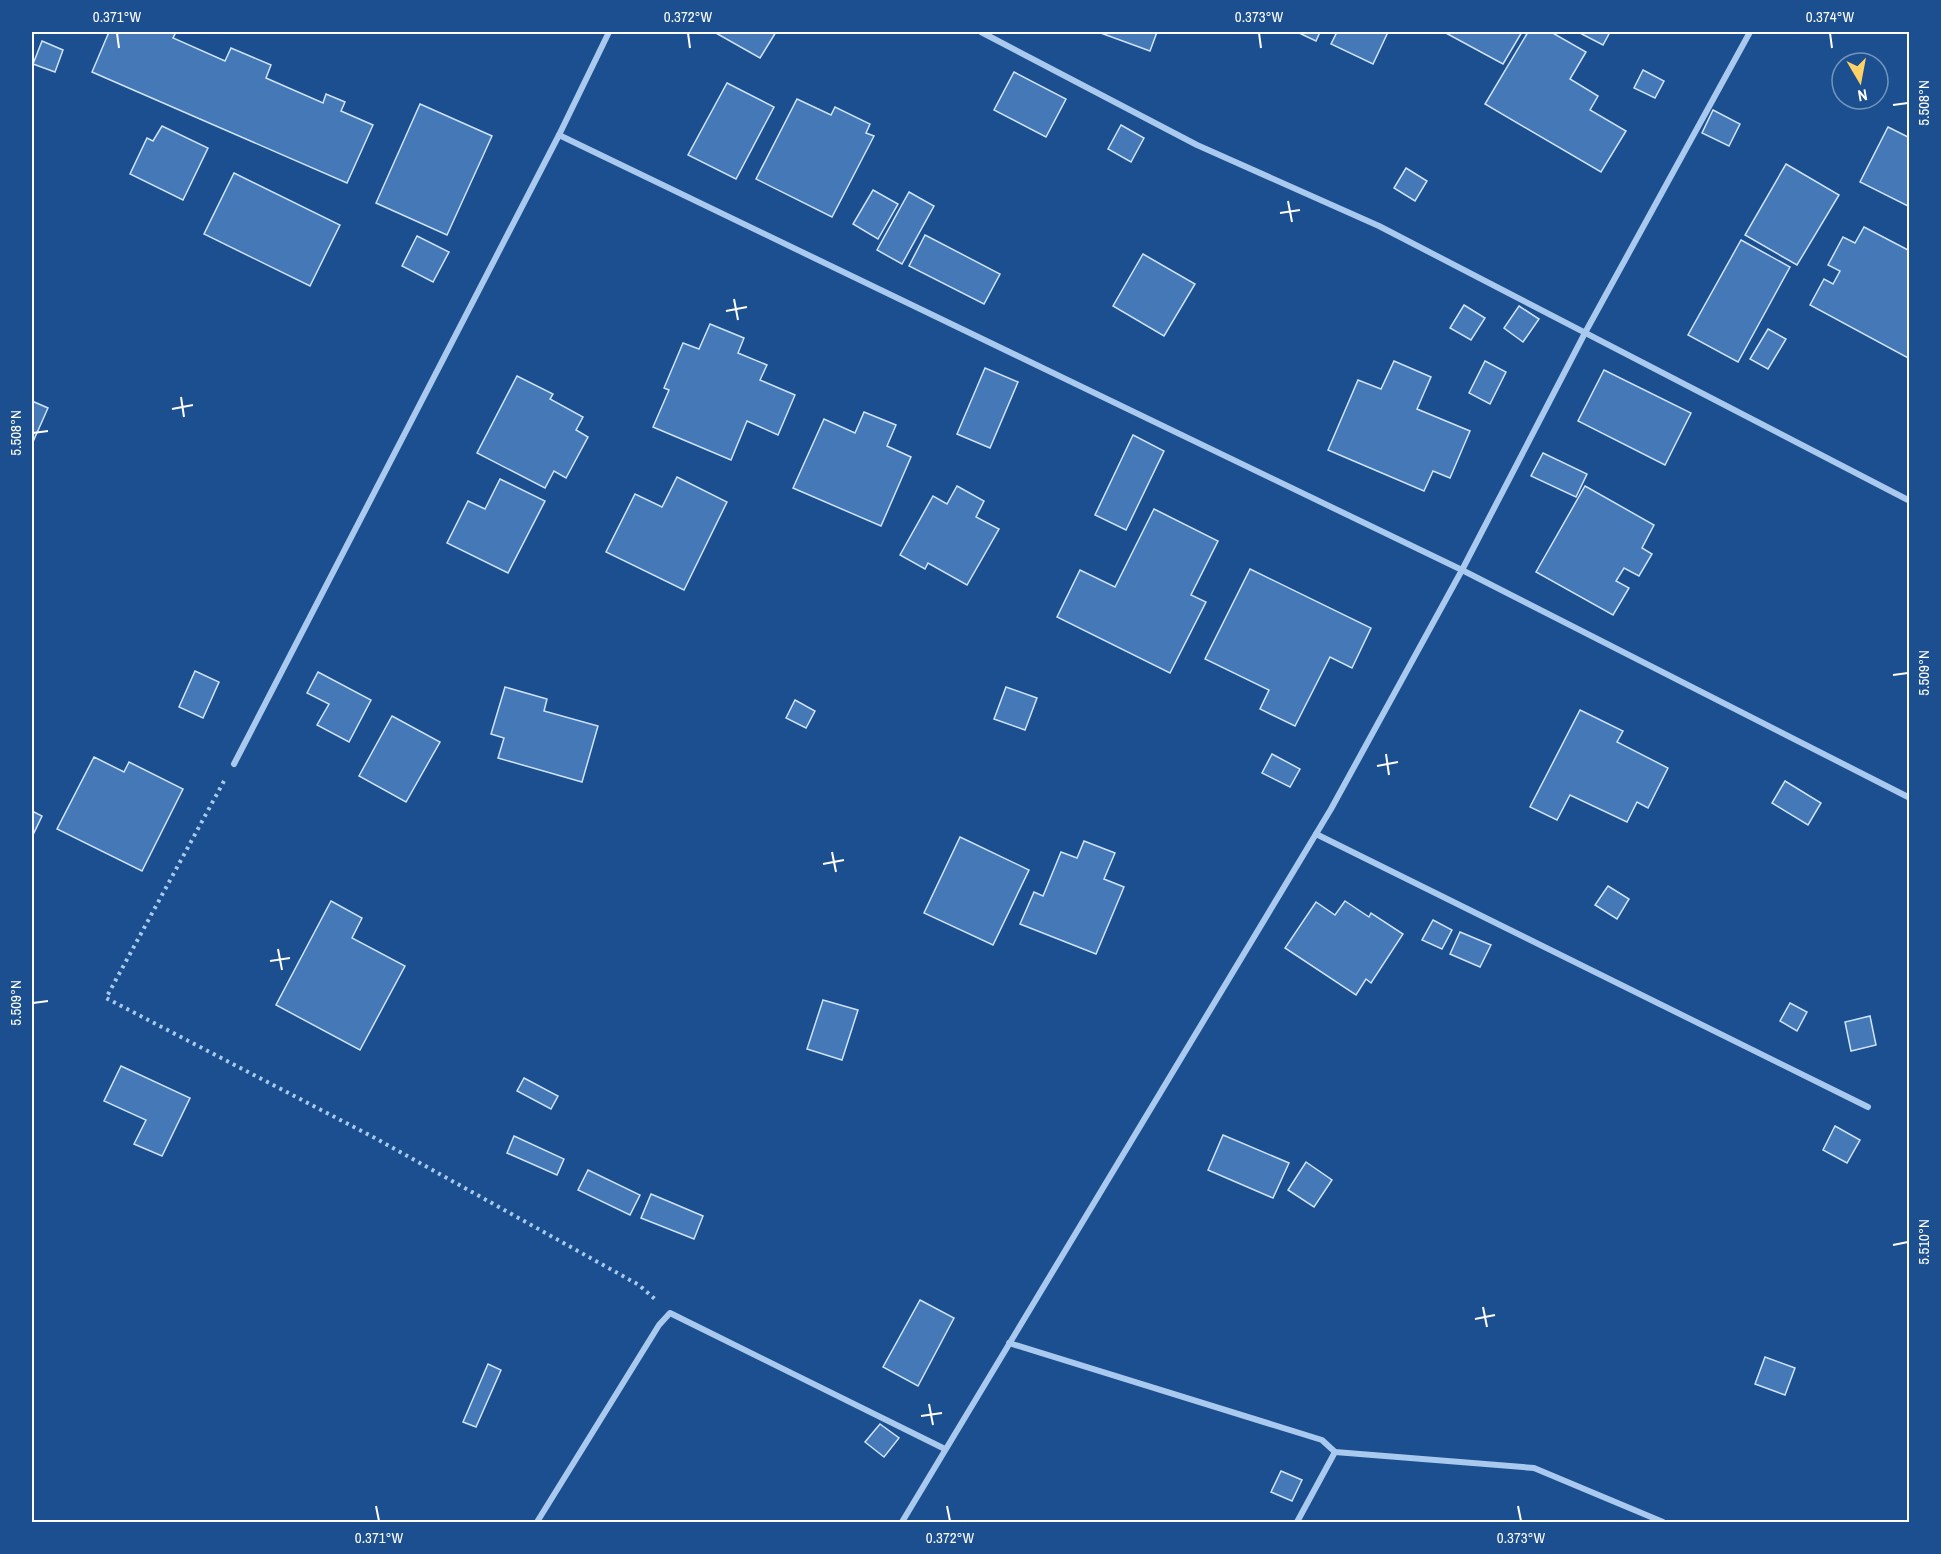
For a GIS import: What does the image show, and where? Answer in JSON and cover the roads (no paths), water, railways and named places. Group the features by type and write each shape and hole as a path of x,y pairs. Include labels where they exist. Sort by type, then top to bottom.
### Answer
{"street":[{"path":"234,764 560,135 609,32"},
{"path":"981,32 1197,145 1379,226 1586,331 1910,501"},
{"path":"902,1522 1316,834 1462,570 1586,331 1750,32"},
{"path":"560,135 1462,570 1910,798"},
{"path":"1316,834 1868,1107"},
{"path":"537,1522 659,1325 669,1313 945,1449"},
{"path":"1009,1343 1322,1440 1335,1452 1534,1468 1663,1522"},
{"path":"1297,1522 1335,1452"}]}
